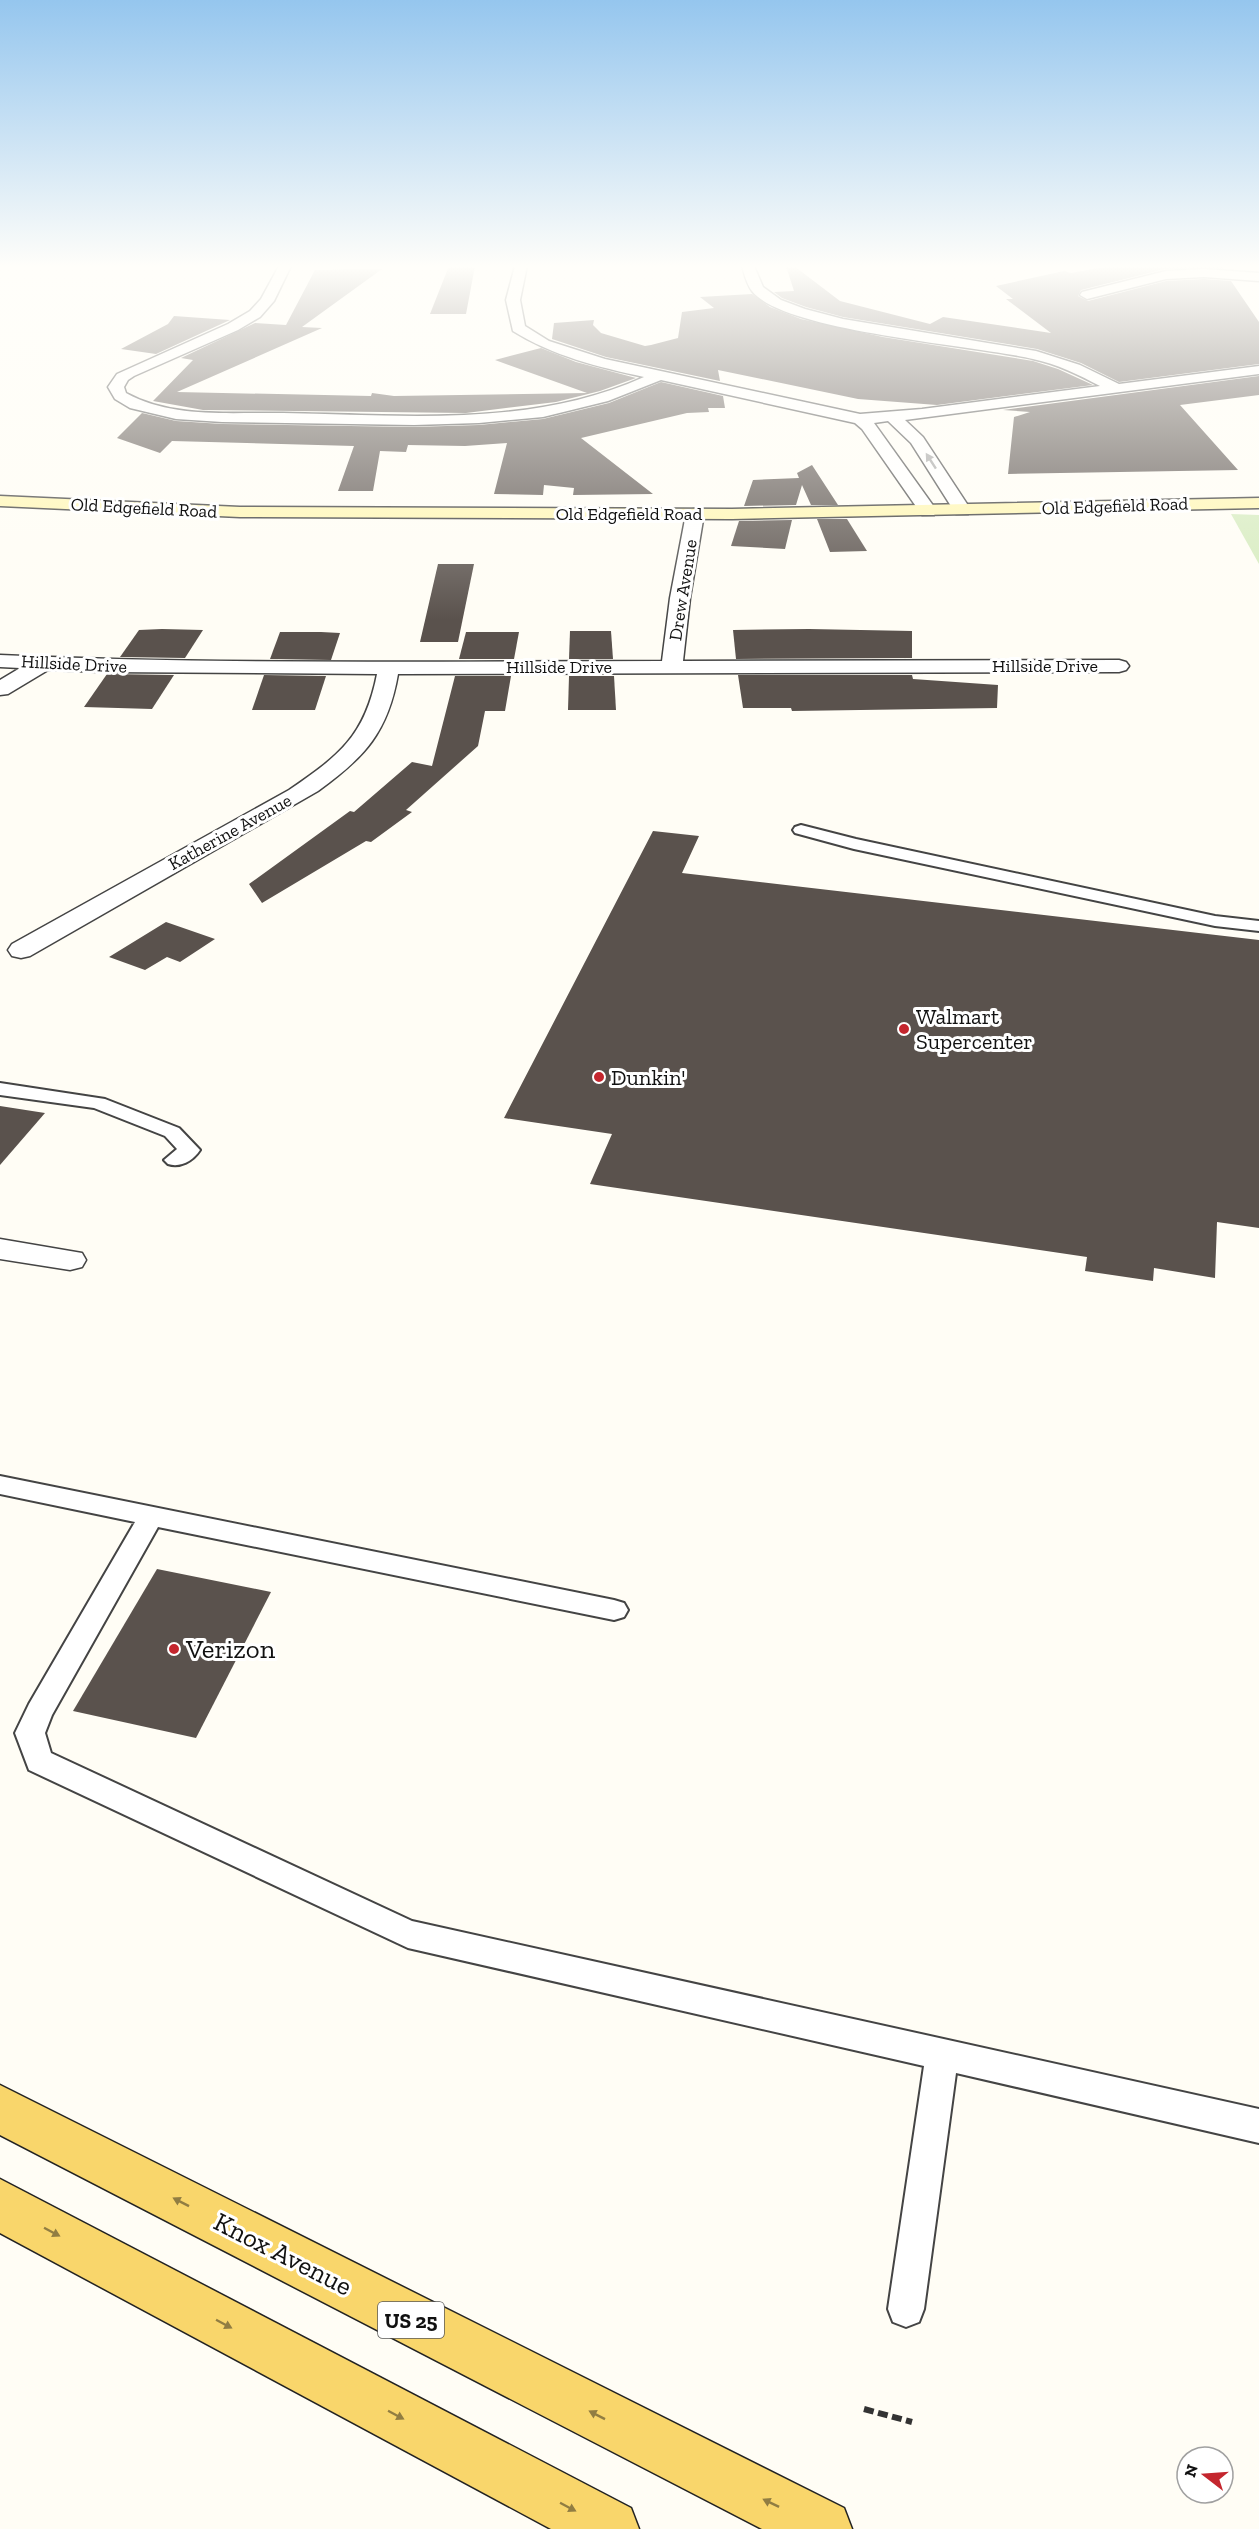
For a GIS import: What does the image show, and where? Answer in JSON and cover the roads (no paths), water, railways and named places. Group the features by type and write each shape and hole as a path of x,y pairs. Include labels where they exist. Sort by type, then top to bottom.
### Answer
{"main road":[{"name":"Knox Avenue","path":"0,2109 824,2529"},
{"path":"0,2205 610,2529"}],"street":[{"path":"117,384 116,387 120,396 143,407 189,415 448,420 520,415 564,408 613,395 639,384"},
{"path":"701,384 860,419 1148,384"},
{"path":"1108,384 1116,388"},
{"path":"891,417 917,440 962,510"},
{"path":"860,419 868,426 928,511"},
{"name":"Old Edgefield Road","path":"0,501 240,512 696,514 928,511 1259,502"},
{"name":"Drew Avenue","path":"672,667 680,598 696,514"},
{"name":"Hillside Drive","path":"0,660 104,666 389,668 1119,666"},
{"path":"0,689 42,663"},
{"name":"Katherine Avenue","path":"21,950 297,795 321,779 341,763 363,739 374,722 382,704 389,668"},
{"path":"0,1249 70,1260"}],"lane":[{"path":"801,830 854,844 1215,921 1259,927"},
{"path":"0,1089 98,1103 172,1132 190,1150 175,1160"},
{"path":"0,1485 614,1610"},
{"path":"151,1516 39,1712 30,1732 39,1761 408,1934 1259,2126"},
{"path":"906,2309 942,2054"}],"place":[{"name":"Walmart Supercenter","path":"904,1029"},
{"name":"Dunkin'","path":"599,1077"},
{"name":"Verizon","path":"174,1649"}]}
